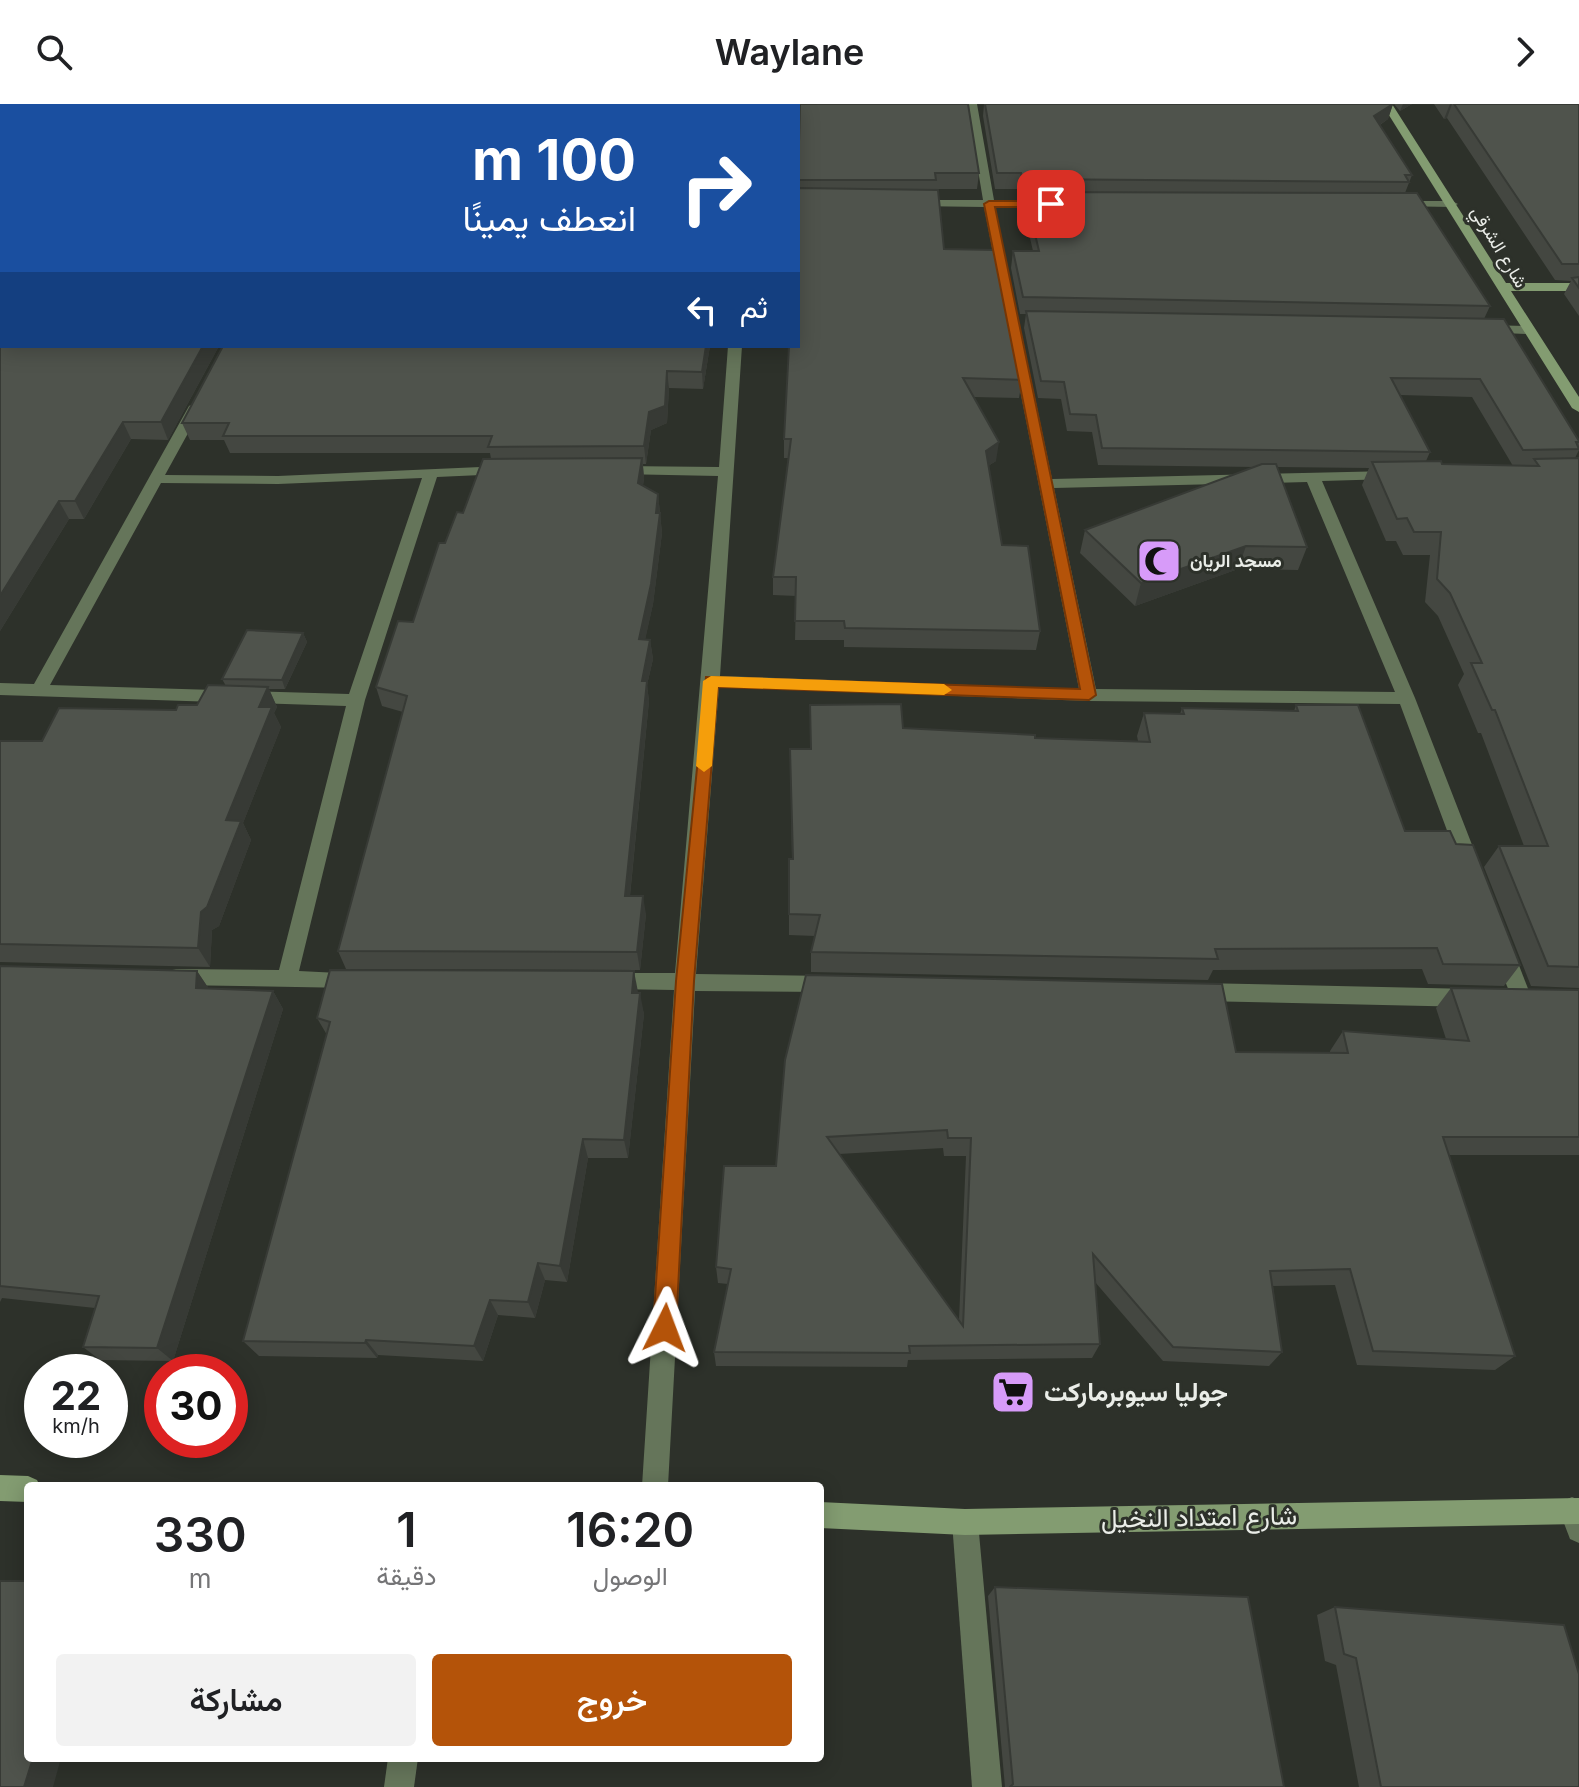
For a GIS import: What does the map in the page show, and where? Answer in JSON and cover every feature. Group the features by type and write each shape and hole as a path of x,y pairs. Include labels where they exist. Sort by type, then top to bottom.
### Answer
{"street":[{"path":"987,105 972,104 989,204 1089,695"},
{"name":"شارع الشرقي","path":"1383,105 1452,204 1579,408"},
{"path":"894,202 1069,204"},
{"path":"1388,204 1452,204"},
{"path":"1502,287 1579,287"},
{"path":"1013,321 1029,321"},
{"path":"1467,328 1528,330"},
{"path":"655,1482 685,981 735,348"},
{"path":"39,690 207,386"},
{"path":"158,479 278,480 519,470"},
{"path":"608,470 727,472"},
{"path":"287,980 356,700 430,475"},
{"path":"1045,484 1406,475"},
{"path":"1312,476 1406,698 1478,884"},
{"path":"711,681 1089,695 1406,698"},
{"path":"0,689 356,700"},
{"path":"1174,991 1514,999 1494,927"},
{"path":"160,977 367,980"},
{"path":"589,980 843,984"},
{"path":"0,1488 24,1489"},
{"name":"شارع امتداد النخيل","path":"824,1515 965,1522 1577,1517"},
{"path":"965,1522 987,1787"},
{"path":"399,1787 402,1762"}],"building":[{"path":"800,104 968,104 979,173 935,173 936,180 800,180"},
{"path":"985,104 1393,104 1374,116 1412,175 1405,175 1409,182 1022,179 1021,173 997,173"},
{"path":"1454,104 1579,104 1579,264 1562,264"},
{"path":"800,188 938,190 944,249 996,250 1022,380 963,378 999,442 986,451 1002,545 1028,546 1040,631 845,628 844,621 795,621 796,577 773,577 791,439 784,439 789,348 800,348"},
{"path":"1025,192 1417,193 1490,306 1023,297 1013,251 1039,251"},
{"path":"1026,311 1504,319 1579,441 1576,442 1579,449 1523,450 1480,379 1391,378 1430,452 1102,448 1096,415 1070,414 1064,382 1041,381"},
{"path":"0,348 202,348 161,422 123,422 75,501 59,501 0,596"},
{"path":"222,348 706,348 702,372 667,371 665,406 649,412 644,446 488,447 492,436 223,436 229,423 182,423"},
{"path":"642,458 638,483 658,494 656,513 660,513 651,584 639,639 650,640 642,681 647,681 625,896 643,896 637,952 338,951 407,696 376,687 398,621 413,622 439,543 445,543 457,512 463,513 483,459"},
{"path":"1579,458 1579,967 1548,966 1499,846 1548,846 1495,710 1492,710 1471,663 1482,663 1450,593 1437,579 1441,532 1414,532 1407,518 1397,519 1372,462 1441,461 1442,464 1539,466 1534,459"},
{"path":"1262,464 1276,464 1307,547 1246,546 1141,583 1085,530"},
{"path":"247,630 303,633 282,680 222,679"},
{"path":"208,685 268,687 259,707 272,707 226,820 241,821 207,907 201,912 198,948 0,944 0,741 42,741 59,708 176,710 178,705 197,705"},
{"path":"901,704 903,728 1035,735 1035,738 1150,742 1144,713 1184,714 1182,708 1298,711 1296,705 1358,705 1405,831 1450,831 1456,844 1473,845 1520,965 1443,964 1437,948 1215,949 1218,959 811,952 820,915 789,914 789,859 793,859 790,749 811,749 810,705"},
{"path":"0,966 197,971 196,988 273,991 157,1348 83,1347 99,1296 0,1286"},
{"path":"330,970 634,971 632,993 640,993 624,1140 583,1139 560,1266 538,1263 528,1302 490,1300 474,1346 366,1340 365,1343 243,1341 330,1022 317,1018"},
{"path":"806,975 1222,984 1236,1052 1348,1053 1343,1031 1469,1041 1451,988 1579,990 1579,1137 1443,1137 1515,1356 1373,1351 1350,1269 1270,1271 1282,1352 1173,1347 1093,1254 1100,1344 909,1346 910,1353 714,1352 731,1269 716,1267 724,1166 776,1166 785,1060","holes":["947,1130 948,1138 971,1138 963,1326 827,1137"]},
{"path":"0,1581 24,1581 24,1762 32,1762 24,1787 0,1787"},
{"path":"995,1587 1248,1597 1284,1787 1010,1787 1013,1784"},
{"path":"1335,1607 1564,1625 1579,1674 1579,1787 1381,1787 1356,1658 1344,1654"}],"slow traffic":[{"path":"704,766 711,681 944,690"}],"place":[{"name":"مسجد الريان","path":"1159,561"},
{"name":"جوليا سيوبرماركت","path":"1013,1392"}],"route":[{"path":"665,1328 685,981 711,681 1089,695 989,204 1051,204"}]}
